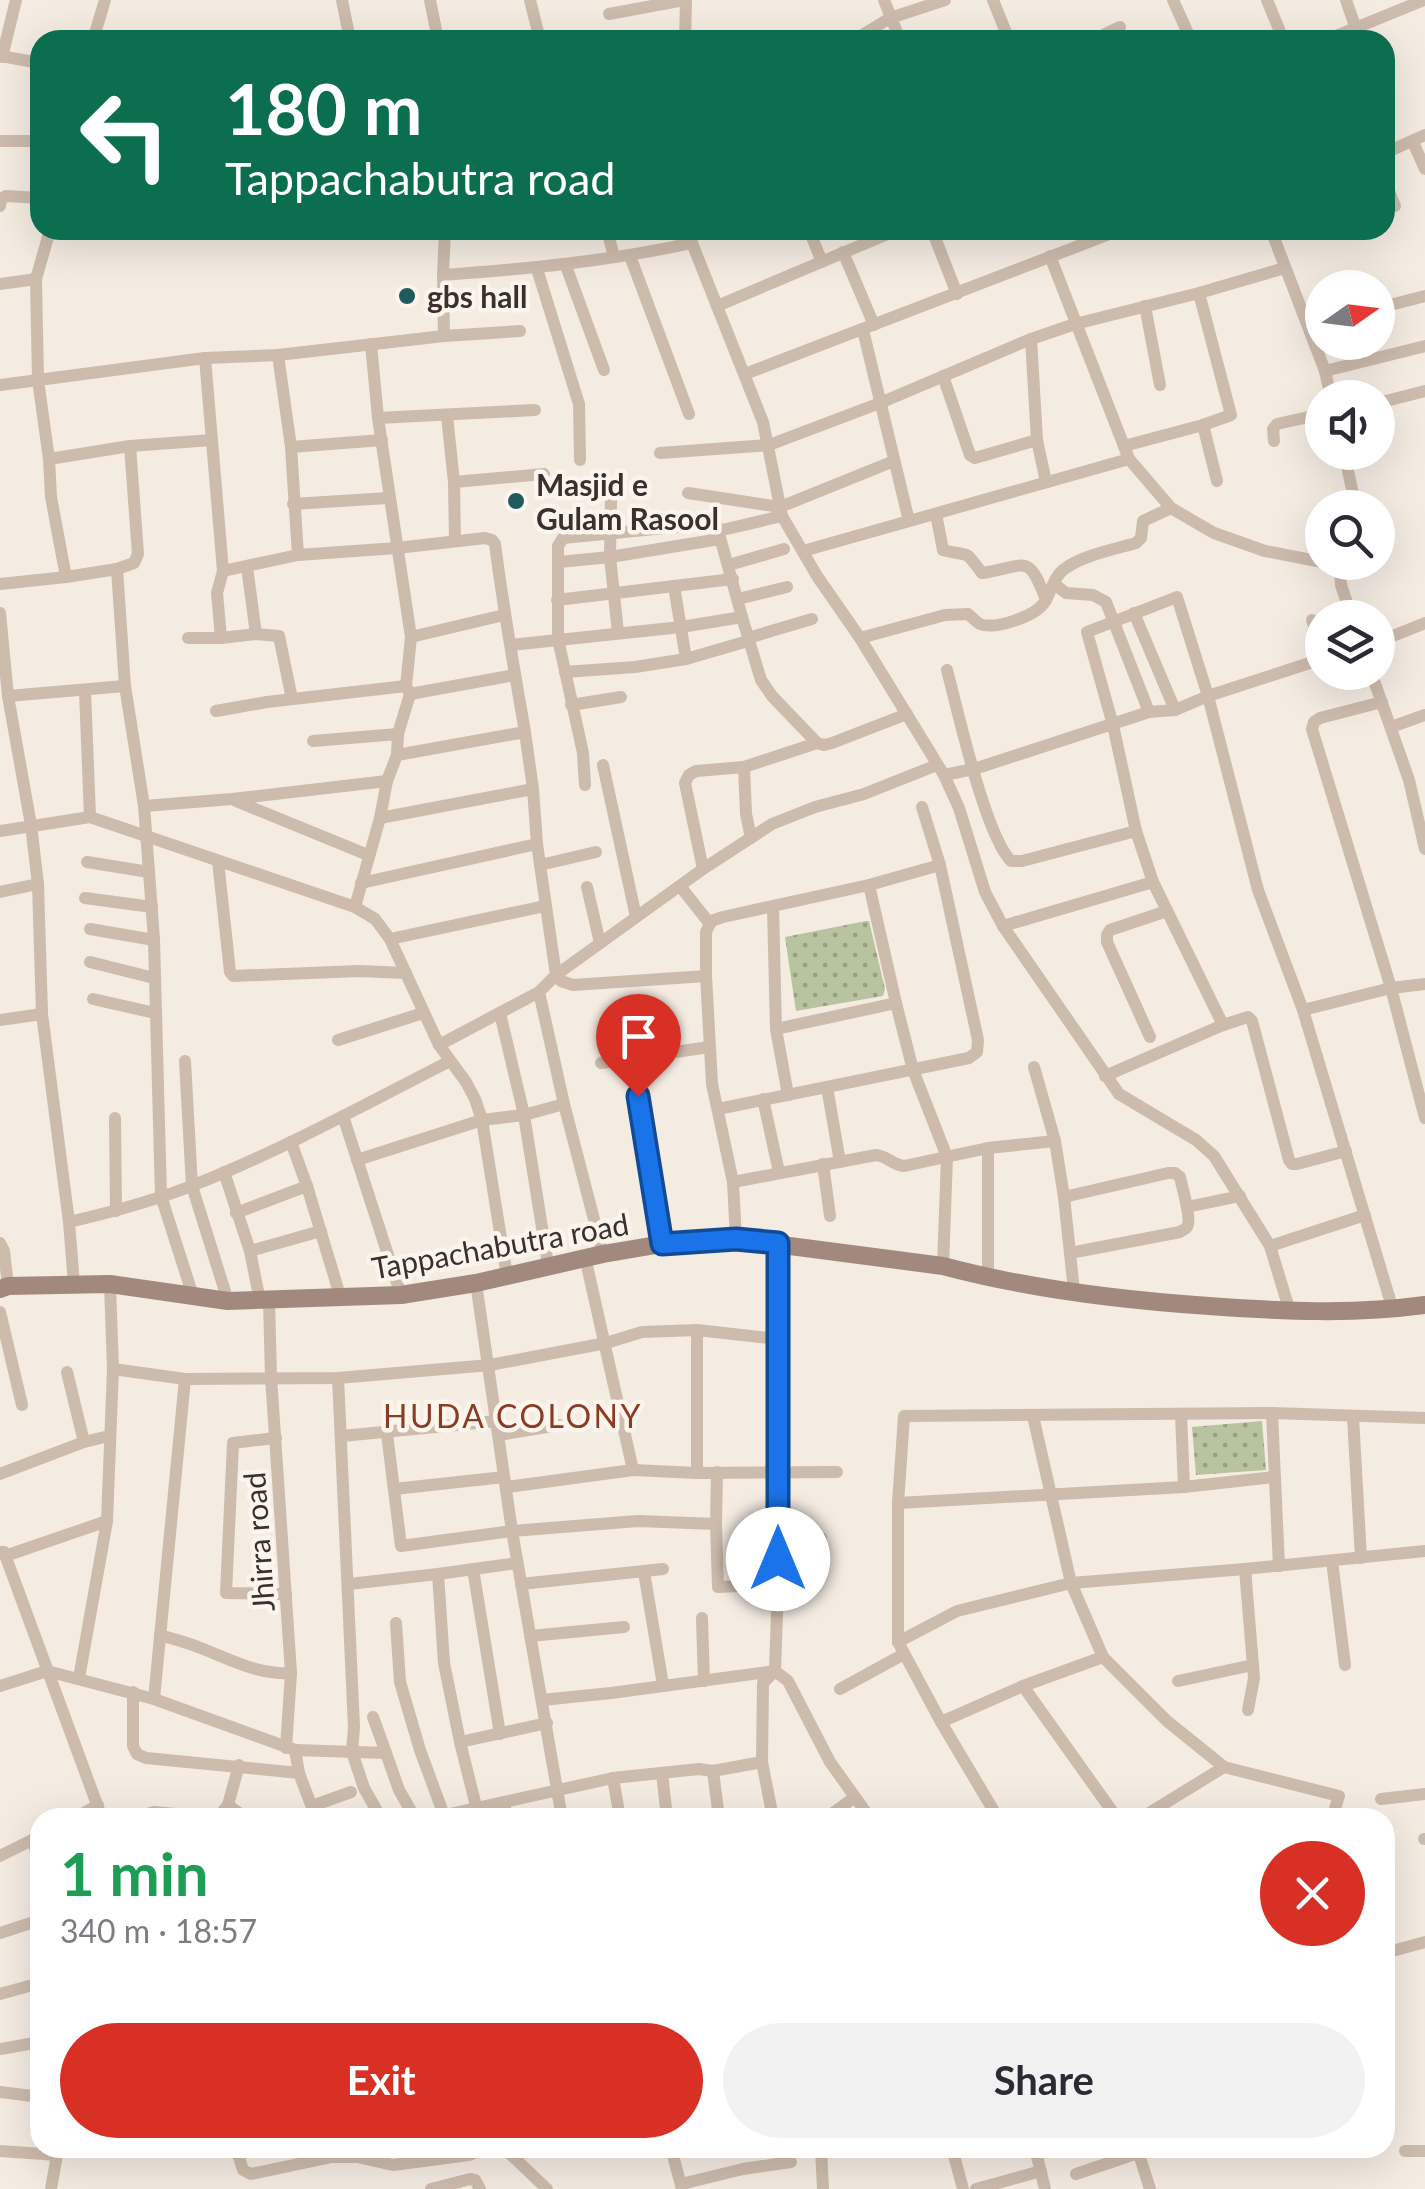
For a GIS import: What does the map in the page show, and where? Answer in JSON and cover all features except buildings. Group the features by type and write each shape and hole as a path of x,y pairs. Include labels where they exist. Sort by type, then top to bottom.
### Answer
{"main road":[{"name":"Tappachabutra road","path":"4,1287 110,1284 228,1301 401,1295 662,1244 736,1239 943,1266 1127,1300 1290,1312 1425,1306"}],"street":[{"path":"16,0 1,56 30,60"},
{"path":"96,30 105,0"},
{"path":"342,0 348,30"},
{"path":"430,0 436,30"},
{"path":"530,0 538,30"},
{"path":"609,14 685,0 684,30"},
{"path":"884,0 895,30"},
{"path":"870,30 890,18 944,0"},
{"path":"993,0 1005,30"},
{"path":"1173,0 1186,30"},
{"path":"1267,0 1280,30"},
{"path":"1346,0 1356,29 1424,0"},
{"path":"1112,30 1120,26"},
{"path":"1395,149 1419,139 1425,169"},
{"path":"0,141 30,142"},
{"path":"0,206 6,196 30,197"},
{"path":"47,240 36,279 38,380 66,577"},
{"path":"444,336 445,240"},
{"path":"610,240 614,257"},
{"path":"443,276 566,266 630,256 681,240"},
{"path":"692,240 769,445 781,512 817,576 941,770 959,808 986,892 1003,926 1119,1094 1196,1140 1214,1156 1270,1246 1290,1312"},
{"path":"813,240 822,262"},
{"path":"717,306 872,240"},
{"path":"936,240 957,294"},
{"path":"745,374 1093,240"},
{"path":"1275,240 1305,321"},
{"path":"843,252 868,328 880,404 909,521"},
{"path":"630,256 689,414"},
{"path":"1050,256 1126,452 1171,508 1214,533 1265,552 1305,559"},
{"path":"566,266 604,370"},
{"path":"537,268 579,404 580,460"},
{"path":"660,453 769,445 880,404 1031,339 1285,268"},
{"path":"0,284 36,279"},
{"path":"803,550 1046,482 1231,415 1199,293"},
{"path":"1395,304 1425,296"},
{"path":"1145,306 1160,385"},
{"path":"0,386 205,358 278,355 520,331"},
{"path":"1031,339 1038,440 1046,482"},
{"path":"355,908 397,755 408,690 411,637 388,498 371,344"},
{"path":"1325,371 1425,346"},
{"path":"278,355 291,447 298,555"},
{"path":"205,358 223,571 217,593 221,638"},
{"path":"1321,360 1327,380"},
{"path":"943,376 970,455 976,458 1038,440"},
{"path":"1395,399 1425,391"},
{"path":"378,418 535,410"},
{"path":"446,416 454,482 455,542"},
{"path":"1274,441 1276,424 1305,418"},
{"path":"1202,425 1218,481"},
{"path":"50,459 130,446 212,440"},
{"path":"291,447 382,440"},
{"path":"0,584 66,577 134,563 138,554 130,446"},
{"path":"559,562 610,557 719,535 894,461"},
{"path":"454,482 544,474"},
{"path":"688,493 781,512"},
{"path":"293,504 388,498"},
{"path":"611,500 610,557 618,633"},
{"path":"860,638 945,615 968,614 980,624 992,626 1029,616 1040,609 1068,566 1136,543 1141,538 1143,522 1171,508"},
{"path":"936,514 943,550 966,552 982,572 1020,565 1030,567 1036,572 1046,600"},
{"path":"585,785 583,753 558,639 561,540 716,522 761,680 816,743"},
{"path":"223,571 298,555 492,540 525,732 556,975 573,985 706,976"},
{"path":"557,600 674,586 731,572 784,550"},
{"path":"247,567 256,634"},
{"path":"117,568 125,686 150,872 161,1196 192,1296"},
{"path":"1054,584 1066,593 1094,595 1106,602 1149,712"},
{"path":"674,586 686,658"},
{"path":"738,599 787,587"},
{"path":"1223,1025 1153,882 1136,831 1113,724 1087,632 1177,597 1208,696 1258,890 1303,1010 1394,1310"},
{"path":"0,613 8,696 38,884 42,1014 70,1222 74,1284"},
{"path":"1134,613 1175,710"},
{"path":"411,637 504,615"},
{"path":"511,646 742,617"},
{"path":"565,672 635,667 686,658 812,619"},
{"path":"1395,635 1425,623"},
{"path":"188,638 279,636 292,699"},
{"path":"440,1045 539,992 556,975 680,886 786,818 941,770 974,769 1149,712 1175,710 1305,662"},
{"path":"947,670 974,769 999,842 1011,861 1136,831"},
{"path":"216,711 515,675"},
{"path":"8,696 125,686"},
{"path":"1377,690 1409,780 1425,849"},
{"path":"85,691 90,817"},
{"path":"571,705 621,697"},
{"path":"1382,702 1320,718 1312,730 1391,988 1425,1118"},
{"path":"703,870 685,783 688,775 744,767 816,743 832,743 907,714"},
{"path":"1391,727 1425,715"},
{"path":"397,755 525,732"},
{"path":"313,741 398,734"},
{"path":"602,765 636,918"},
{"path":"744,767 751,838"},
{"path":"144,806 387,781"},
{"path":"380,818 533,789"},
{"path":"232,799 368,856"},
{"path":"718,1109 969,1058 977,1052 978,1040 940,866 922,807"},
{"path":"0,831 90,817 375,918 390,940 440,1045 475,1099 482,1120 506,1276"},
{"path":"361,884 537,844"},
{"path":"540,865 596,852"},
{"path":"218,861 233,976 406,972"},
{"path":"86,862 150,872"},
{"path":"736,1239 733,1182 712,1084 706,976 706,932 711,922 940,866"},
{"path":"1003,926 1153,882"},
{"path":"0,892 38,884"},
{"path":"870,885 914,1070 946,1158 943,1266"},
{"path":"680,886 710,924"},
{"path":"587,887 600,943"},
{"path":"85,898 152,908"},
{"path":"390,940 545,906"},
{"path":"773,907 776,1029 788,1095"},
{"path":"1150,1037 1107,934 1167,912"},
{"path":"90,928 154,940"},
{"path":"90,962 154,978"},
{"path":"1303,1010 1391,988 1425,984"},
{"path":"539,992 594,1256 606,1342 633,1470"},
{"path":"93,998 155,1013"},
{"path":"776,1029 896,1003"},
{"path":"338,1040 423,1013"},
{"path":"0,1020 42,1014"},
{"path":"500,1014 524,1115 548,1265"},
{"path":"1105,1076 1248,1016 1292,1164 1346,1152"},
{"path":"601,1063 710,1047"},
{"path":"632,1060 662,1244"},
{"path":"185,1061 192,1186 228,1301"},
{"path":"70,1222 192,1186 291,1142 450,1061"},
{"path":"1034,1067 1056,1142 1074,1291"},
{"path":"827,1087 840,1162"},
{"path":"763,1100 779,1172"},
{"path":"357,1160 482,1120 524,1115 564,1104"},
{"path":"343,1116 401,1295"},
{"path":"115,1118 116,1211"},
{"path":"291,1142 340,1298"},
{"path":"733,1182 876,1155 904,1166 988,1148 1056,1142"},
{"path":"988,1148 988,1277"},
{"path":"823,1164 830,1216"},
{"name":"Jhirra road","path":"224,1172 264,1300 291,1673 291,1749 313,1808"},
{"path":"1064,1197 1175,1173 1180,1177 1189,1224 1180,1232 1070,1252"},
{"path":"236,1213 307,1186"},
{"path":"1186,1206 1240,1196"},
{"path":"1270,1246 1366,1215"},
{"path":"250,1251 321,1230"},
{"path":"771,1808 762,1762 763,1683 775,1671 778,1584 778,1243"},
{"path":"0,1244 4,1252 4,1287"},
{"path":"476,1282 512,1531 560,1808"},
{"path":"79,1678 107,1521 113,1369 110,1284"},
{"path":"0,1312 22,1405"},
{"path":"113,1369 184,1380 338,1378 490,1365 642,1332 696,1330 777,1339"},
{"path":"696,1330 697,1473"},
{"path":"67,1372 84,1442"},
{"path":"338,1378 352,1752 375,1808"},
{"path":"154,1699 184,1380"},
{"path":"1272,1413 1279,1566"},
{"path":"992,1808 901,1648 898,1503 904,1416 1272,1413 1425,1418"},
{"path":"1182,1414 1184,1487"},
{"path":"1033,1416 1071,1583 1103,1658 1167,1721 1224,1767 1338,1796 1335,1808"},
{"path":"1353,1416 1361,1558"},
{"path":"342,1436 559,1424"},
{"path":"387,1434 402,1546 512,1531 638,1522 716,1524"},
{"path":"0,1474 109,1436"},
{"path":"276,1438 233,1443 226,1593 286,1594"},
{"path":"394,1489 633,1470 837,1472"},
{"path":"717,1472 718,1587 778,1584"},
{"path":"898,1503 1184,1487 1275,1477"},
{"path":"99,1808 2,1550 107,1521"},
{"path":"778,1535 821,1538"},
{"path":"840,1690 957,1611 1071,1583 1425,1551"},
{"path":"1332,1561 1345,1665"},
{"path":"348,1584 518,1562"},
{"path":"473,1569 500,1734"},
{"path":"521,1584 663,1569"},
{"path":"1245,1569 1254,1678 1248,1710"},
{"path":"644,1572 663,1684"},
{"path":"438,1574 444,1663 477,1808"},
{"path":"702,1618 704,1681"},
{"path":"396,1623 400,1682 438,1808"},
{"path":"530,1636 624,1626"},
{"path":"160,1635 254,1670 291,1673"},
{"path":"941,1722 1103,1658"},
{"path":"1178,1681 1253,1666"},
{"path":"0,1686 47,1671 133,1692 291,1749 386,1753"},
{"path":"542,1700 775,1671 788,1682 830,1762 863,1808"},
{"path":"1024,1686 1110,1808"},
{"path":"133,1692 132,1746 137,1754 300,1773"},
{"path":"373,1717 409,1808"},
{"path":"460,1742 546,1723"},
{"path":"488,1808 613,1778 713,1771 762,1762"},
{"path":"226,1808 239,1766"},
{"path":"1157,1808 1224,1767"},
{"path":"713,1771 719,1808"},
{"path":"662,1773 667,1808"},
{"path":"613,1778 618,1808"},
{"path":"321,1808 351,1792"},
{"path":"1381,1798 1425,1794"},
{"path":"841,1808 856,1798"},
{"path":"504,1802 505,1808"},
{"path":"228,1805 232,1808"},
{"path":"0,1856 30,1841"},
{"path":"0,1933 30,1923"},
{"path":"1395,1950 1425,1942"},
{"path":"0,1994 30,1986"},
{"path":"0,2048 30,2044"},
{"path":"0,2092 30,2096"},
{"path":"1405,2151 1425,2151"},
{"path":"0,2152 30,2152"},
{"path":"51,2189 58,2158"},
{"path":"240,2158 244,2170 251,2174 327,2158"},
{"path":"361,2158 393,2166 410,2158"},
{"path":"515,2158 548,2189"},
{"path":"674,2158 681,2187 791,2162"},
{"path":"821,2158 823,2189"},
{"path":"954,2158 962,2189"},
{"path":"1038,2158 1046,2189"},
{"path":"1076,2174 1117,2158"},
{"path":"1140,2158 1150,2189"},
{"path":"976,2189 1041,2171"},
{"path":"431,2189 470,2179 476,2180 480,2189"}],"green space":[{"path":"869,921 885,989 883,996 796,1011 785,937"},
{"path":"1262,1421 1266,1470 1196,1475 1192,1427"}],"place":[{"name":"gbs hall","path":"407,296"},
{"name":"Masjid e Gulam Rasool","path":"516,501"}],"district":[{"name":"HUDA COLONY","path":"513,1415"}],"route":[{"path":"638,1096 662,1244 736,1239 778,1243 778,1559"}]}
